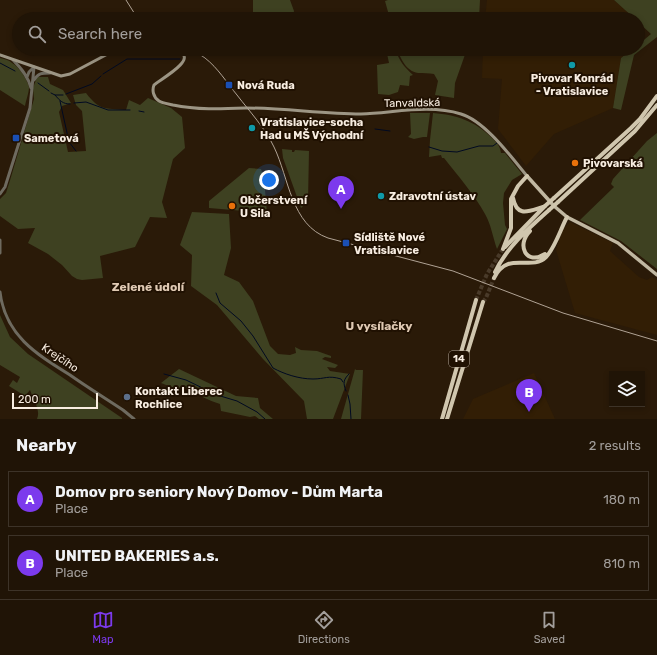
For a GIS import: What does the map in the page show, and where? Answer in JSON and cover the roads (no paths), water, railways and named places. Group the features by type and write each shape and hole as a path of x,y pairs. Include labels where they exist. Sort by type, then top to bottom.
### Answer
{"highway":[{"path":"651,110 657,96"},
{"path":"549,251 539,257 532,257 525,253 523,246 525,236 556,200 623,142 657,105"},
{"path":"527,176 518,186 510,203 511,228 503,249 547,210"},
{"path":"512,197 516,207 521,211 527,212 547,210"},
{"path":"547,210 515,242 503,258 493,278 499,270 507,264 540,260 546,256 567,217"},
{"name":"14","path":"442,419 476,300"},
{"name":"14","path":"447,419 483,302"}],"main road":[{"path":"0,55 50,74 61,76 70,74 104,56"},
{"name":"Tanvaldská","path":"183,56 184,58 182,64 154,84 154,95 157,99 170,104 196,108 270,109 357,114 431,110 462,114 484,128 554,206 567,217 618,243 657,275"}],"street":[{"path":"13,60 27,77 31,92"},
{"path":"27,77 29,72 34,67"},
{"path":"0,194 5,187 28,115 34,67"},
{"path":"33,81 36,76 41,73 50,74"},
{"path":"0,240 0,254"},
{"name":"Krejčího","path":"0,292 3,307 10,325 24,342 40,356 111,402 134,419"}],"waterway":[{"path":"103,74 127,59 180,59"},
{"path":"0,63 15,71"},
{"path":"66,94 92,84 101,76"},
{"path":"38,83 49,91"},
{"path":"51,93 55,95 63,95"},
{"path":"55,95 62,102 70,104"},
{"path":"60,101 69,142 76,151"},
{"path":"74,103 86,102 108,110 130,110"},
{"path":"139,111 144,112"},
{"path":"375,129 390,131"},
{"path":"429,147 442,151 457,152 479,146 493,146 497,143"},
{"path":"216,293 220,303 241,321 253,336 273,368 297,377 308,379 333,377 341,379 343,382"},
{"path":"164,374 186,380 217,395 237,401 257,412 265,419"},
{"path":"346,391 344,382 349,374"},
{"path":"348,395 351,419"}],"tunnel":[{"path":"476,300 487,274 503,249"},
{"path":"483,302 494,278"}],"tram line":[{"path":"126,0 134,12"},
{"path":"202,56 214,66 262,127 274,147 299,212 306,223 316,232 328,238 453,271 563,313 657,341"}],"place":[{"name":"Pivovar Konrád - Vratislavice","path":"572,65"},
{"name":"Nová Ruda","path":"229,85"},
{"name":"Vratislavice-socha Had u MŠ Východní","path":"252,128"},
{"name":"Sametová","path":"16,138"},
{"name":"Pivovarská","path":"575,163"},
{"name":"Zdravotní ústav","path":"381,196"},
{"name":"Občerstvení U Sila","path":"232,206"},
{"name":"Domov pro seniory Nový Domov - Dům Marta","path":"341,209"},
{"name":"Sídliště Nové Vratislavice","path":"346,243"},
{"name":"Kontakt Liberec Rochlice","path":"127,397"},
{"name":"UNITED BAKERIES a.s.","path":"529,412"}],"district":[{"name":"Zelené údolí","path":"148,287"},
{"name":"U vysílačky","path":"379,326"}]}
